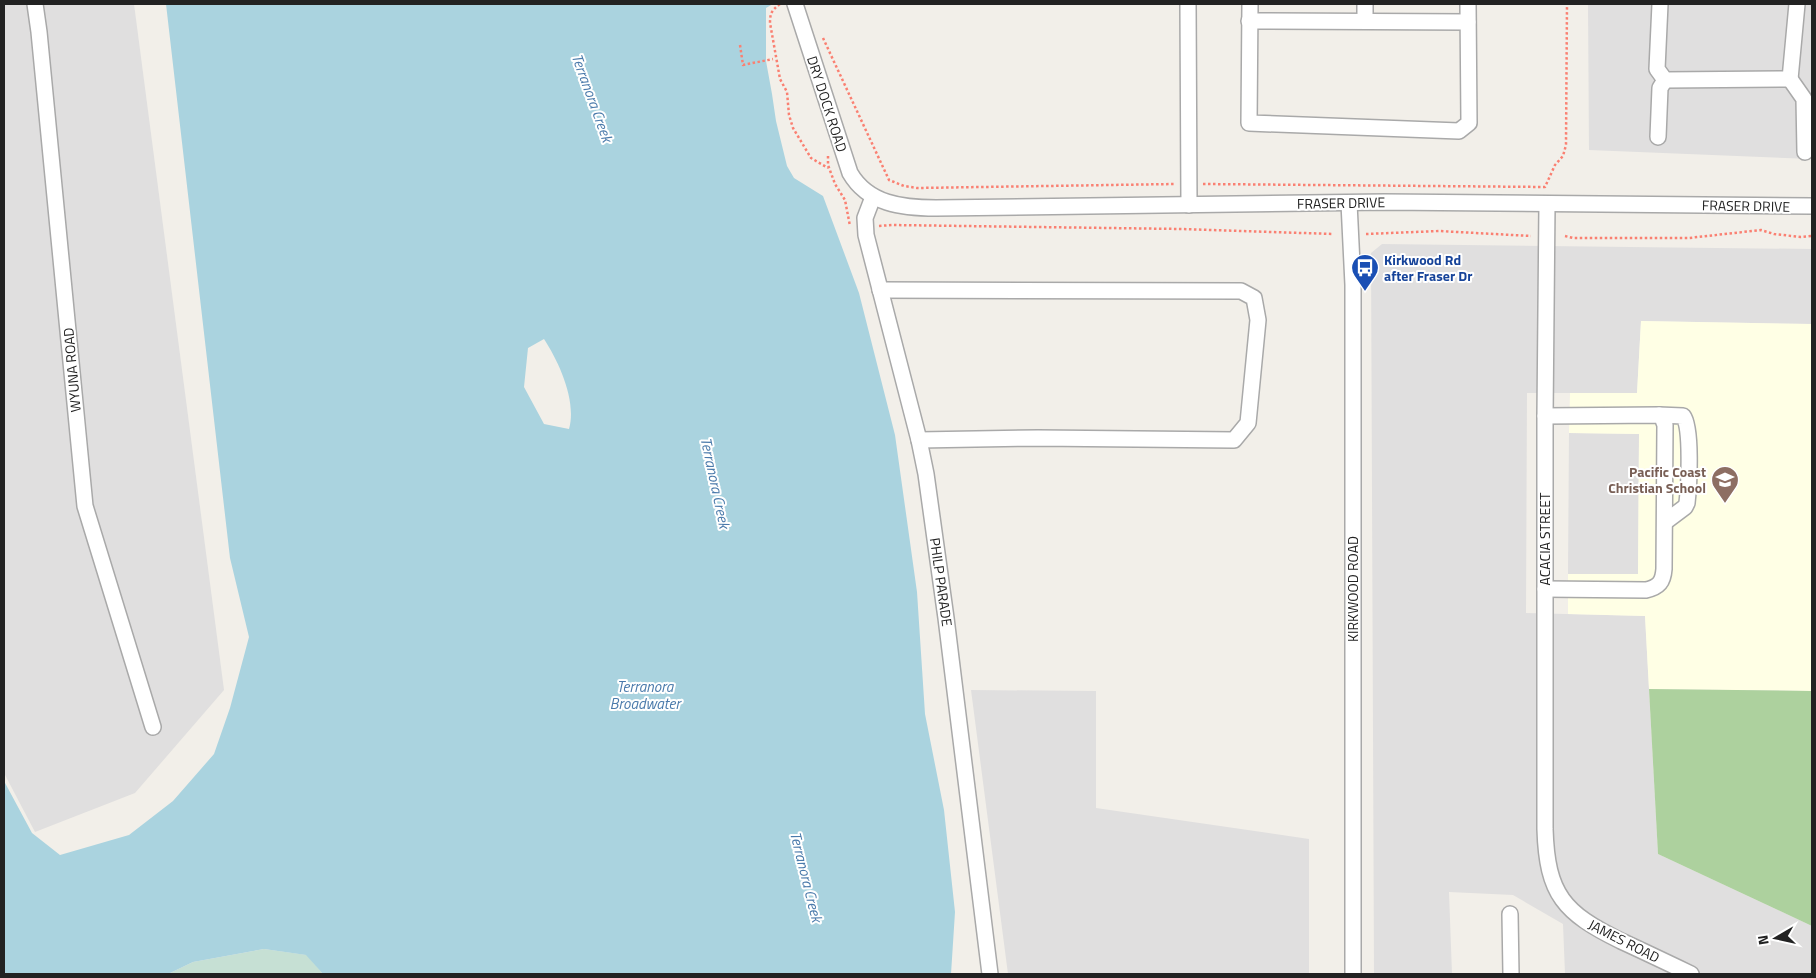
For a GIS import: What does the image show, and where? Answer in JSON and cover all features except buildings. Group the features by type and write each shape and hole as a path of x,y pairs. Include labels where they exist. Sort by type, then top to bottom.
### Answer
{"street":[{"name":"WYUNA ROAD","path":"34,4 40,41 85,506 153,727"},
{"name":"DRY DOCK ROAD","path":"795,4 847,166 857,183 872,197"},
{"path":"1188,4 1189,205"},
{"path":"1250,4 1249,123 1459,130 1469,123 1468,4"},
{"path":"1365,4 1366,21"},
{"path":"1660,4 1657,69 1665,80"},
{"path":"1797,4 1790,78 1804,99 1805,152"},
{"path":"1250,21 1468,22"},
{"path":"1665,80 1790,78"},
{"path":"1658,137 1660,88 1665,80"},
{"name":"FRASER DRIVE","path":"872,197 890,204 914,208 1349,203 1812,206"},
{"name":"PHILP PARADE","path":"872,197 864,227 926,474 946,618 990,974"},
{"name":"KIRKWOOD ROAD","path":"1349,203 1353,285 1353,974"},
{"name":"ACACIA STREET","path":"1547,204 1545,829 1546,857 1550,873"},
{"path":"880,290 1241,291 1254,298 1258,320 1248,423 1234,440 1038,438 919,440"},
{"path":"1545,589 1640,590 1656,588 1661,584 1664,576 1665,425 1664,419 1659,415"},
{"path":"1545,416 1683,416 1689,435 1687,503 1685,507 1665,522"},
{"name":"JAMES ROAD","path":"1550,873 1564,902 1588,924 1691,974"},
{"path":"1510,914 1511,974"}],"path":[{"path":"781,4 773,9 770,15 770,22 780,79 787,92 789,115 799,140 811,158 830,169"},
{"path":"820,32 889,180 895,184 917,188 1189,184 1545,188 1555,165 1563,156 1566,145 1567,4"},
{"path":"740,45 743,64 773,59"},
{"path":"875,227 892,225 1181,229 1333,234"},
{"path":"1566,236 1573,238 1689,238 1761,230 1774,234 1801,237 1812,236"},
{"path":"1366,234 1439,231 1530,236"}],"shaded area":[{"path":"4,4 134,4 224,690 135,793 35,832 4,773"},
{"path":"1588,4 1812,4 1812,159 1589,150"},
{"path":"1382,244 1812,249 1812,324 1641,321 1637,393 1527,393 1526,613 1645,616 1658,854 1812,926 1812,974 1565,974 1563,924 1513,895 1449,892 1452,974 1374,974 1371,253"},
{"name":"Pacific Coast Christian School","path":"1641,321 1812,324 1812,691 1649,689 1645,616 1568,614 1568,574 1638,574 1639,434 1569,433 1570,393 1637,393"},
{"path":"1569,433 1639,434 1638,574 1568,574"},
{"path":"971,690 1096,691 1096,808 1309,839 1309,974 1008,974"},
{"path":"264,949 307,955 323,974 168,974 193,962"}],"green space":[{"path":"1649,689 1812,691 1812,926 1658,854"}],"water":[{"name":"Terranora Broadwater","path":"166,4 773,4 766,8 766,61 776,121 787,166 794,178 823,196 859,293 895,435 917,592 925,714 944,810 955,912 951,974 323,974 306,955 264,949 193,962 168,974 4,974 4,781 32,833 60,855 129,835 173,801 214,754 230,708 249,637 230,558","holes":["544,339 561,370 569,394 571,406 569,429 544,424 524,387 528,348"]}],"place":[{"name":"Kirkwood Rd after Fraser Dr","path":"1365,292"},
{"name":"Pacific Coast Christian School","path":"1725,504"}],"water label":[{"name":"Terranora Creek","path":"592,98"},
{"name":"Terranora Creek","path":"715,483"},
{"name":"Terranora Creek","path":"806,877"}]}
